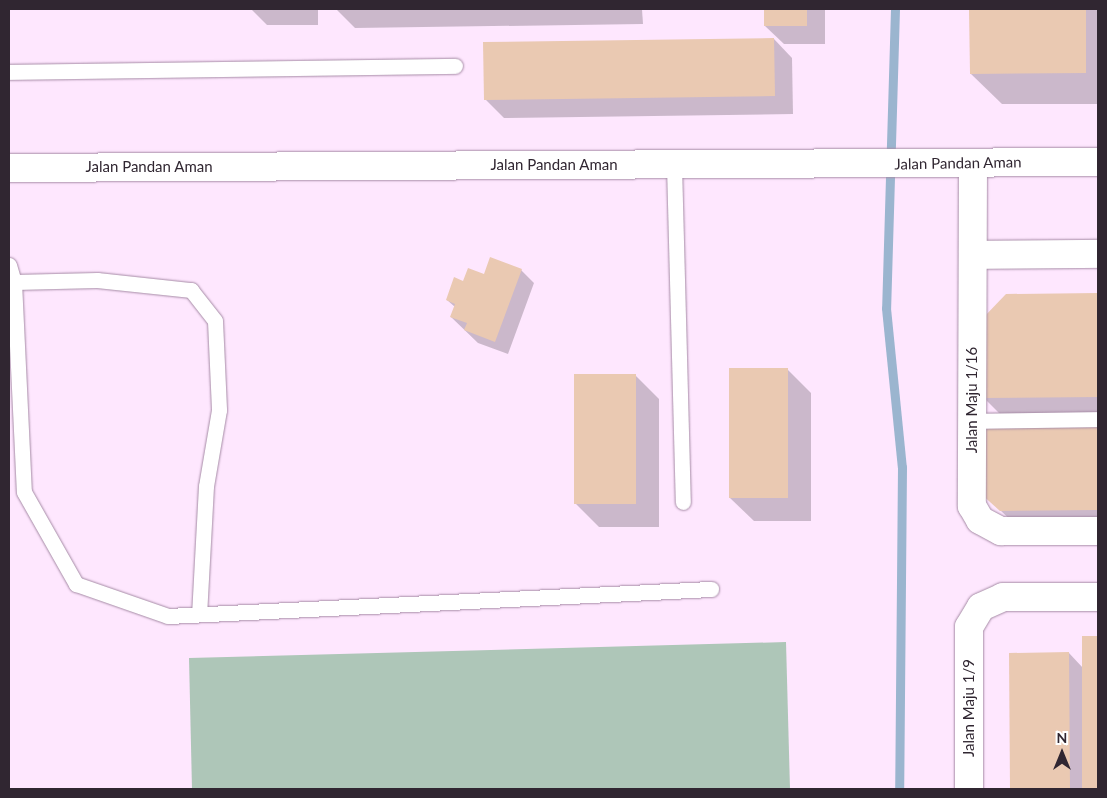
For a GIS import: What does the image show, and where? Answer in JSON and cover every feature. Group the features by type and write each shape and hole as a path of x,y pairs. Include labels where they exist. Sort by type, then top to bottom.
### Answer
{"street":[{"name":"Jalan Pandan Aman","path":"9,168 1098,162"},
{"name":"Jalan Maju 1/16","path":"974,163 970,420 972,506 980,520 1001,531 1098,531"},
{"path":"974,255 1098,254"},
{"name":"Jalan Maju 1/9","path":"969,789 969,627 981,607 1003,597 1098,597"}],"lane":[{"path":"9,72 454,66"},
{"path":"674,165 683,502"},
{"path":"9,265 14,282 24,492 76,584 168,616 711,589"},
{"path":"14,282 97,280 191,290 215,321 219,410 206,486 199,614"},
{"path":"970,420 1098,419"}],"green space":[{"path":"786,642 790,789 192,789 189,658"}],"building":[{"path":"764,9 807,9 807,26 764,26"},
{"path":"969,9 1086,9 1086,73 970,74"},
{"path":"774,38 775,96 484,100 483,42"},
{"path":"490,257 522,269 495,342 464,330 467,323 450,317 455,304 446,300 454,277 463,281 468,268 484,274"},
{"path":"1098,293 1098,397 982,398 982,319 1006,294"},
{"path":"729,368 788,368 788,498 729,498"},
{"path":"574,374 636,374 636,504 574,504"},
{"path":"1098,423 1098,510 1000,511 980,493 979,424"},
{"path":"1082,636 1098,636 1098,789 1082,789"},
{"path":"1069,652 1070,789 1010,789 1009,653"}],"waterway":[{"path":"895,9 886,308 902,467 899,789"}]}
